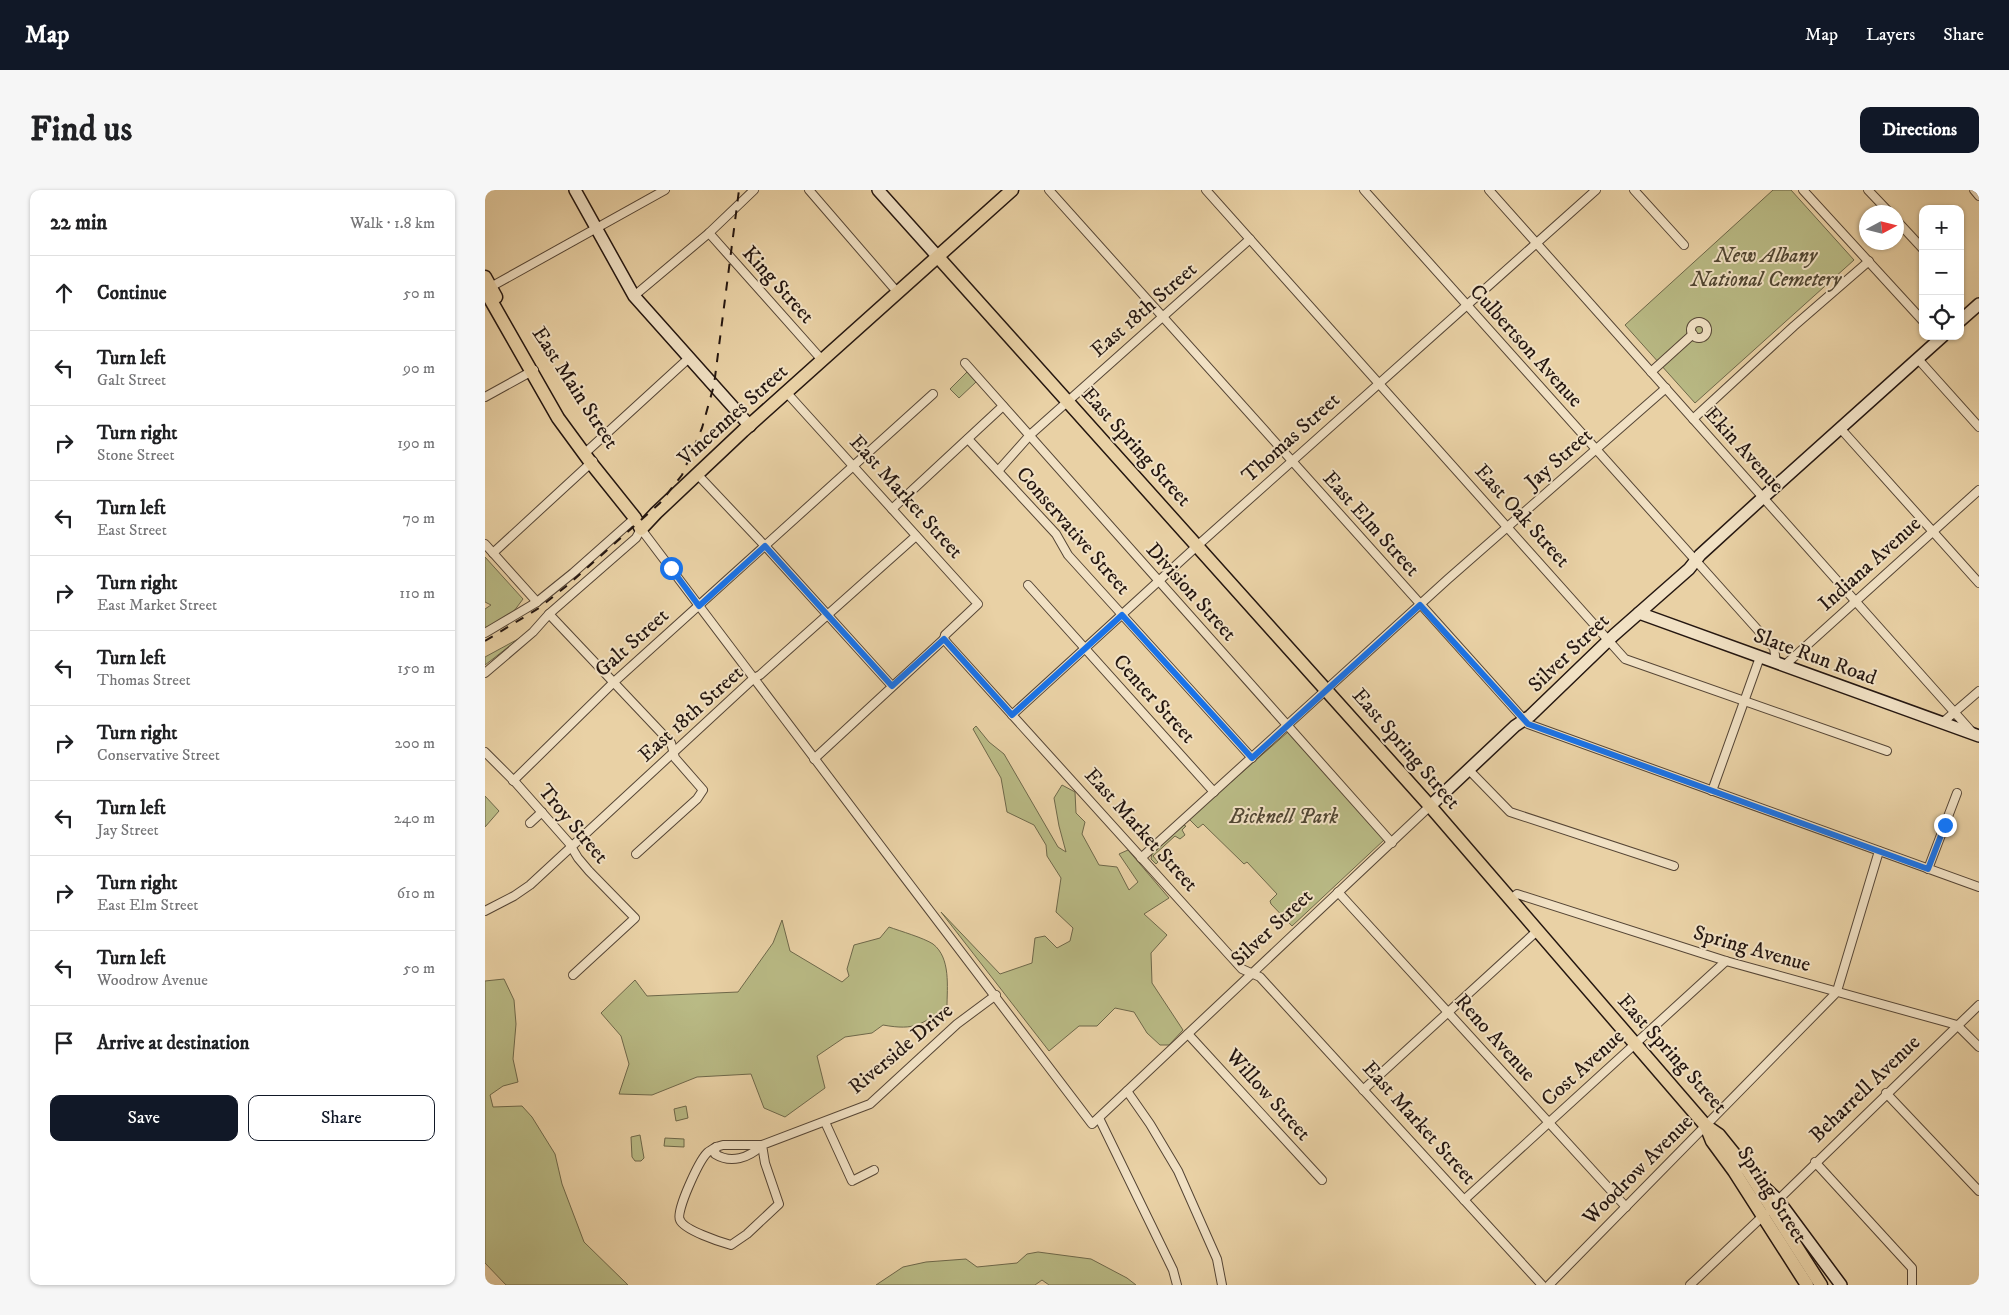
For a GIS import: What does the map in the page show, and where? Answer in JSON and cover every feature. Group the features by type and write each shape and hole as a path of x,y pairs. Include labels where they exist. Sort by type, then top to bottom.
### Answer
{"main road":[{"path":"575,190 634,296 750,426"},
{"name":"East Spring Street","path":"878,190 1430,806 1706,1126 1719,1135 1748,1171 1821,1285"},
{"name":"Vincennes Street","path":"641,529 697,474 1012,190"},
{"name":"East Main Street","path":"486,286 558,418 590,456 641,529"},
{"path":"1964,317 1979,304"},
{"name":"Silver Street","path":"1430,806 1937,340"},
{"name":"Slate Run Road","path":"1639,613 1976,735"},
{"name":"Spring Street","path":"1706,1126 1711,1141 1770,1208 1807,1285"},
{"path":"1770,1208 1841,1285"}],"street":[{"path":"486,286 665,190"},
{"path":"634,296 709,233 754,190"},
{"path":"809,190 898,293"},
{"name":"East Elm Street","path":"1049,190 1523,721 1712,792 1979,887"},
{"name":"East Oak Street","path":"1206,190 1625,659 1887,751"},
{"name":"Culbertson Avenue","path":"1363,190 1465,306 1774,648 1780,664"},
{"name":"Ekin Avenue","path":"1489,190 1976,735"},
{"name":"Thomas Street","path":"1012,715 1197,546 1596,190"},
{"path":"1633,190 1684,245"},
{"path":"1803,190 1919,316"},
{"path":"1868,190 1882,205"},
{"path":"1974,190 1979,196"},
{"path":"1904,229 1919,245"},
{"name":"King Street","path":"709,233 822,360"},
{"name":"East 18th Street","path":"998,471 1030,435 1250,239"},
{"path":"1693,419 1869,260"},
{"path":"1651,372 1693,334"},
{"path":"493,553 689,358"},
{"path":"1918,359 1979,428"},
{"name":"Division Street","path":"965,363 1391,843"},
{"path":"485,397 533,370"},
{"name":"Jay Street","path":"1141,858 1507,526 1666,388"},
{"name":"East Market Street","path":"787,393 978,604 949,630 944,639 1242,969 1260,977 1542,1285"},
{"name":"Galt Street","path":"513,781 614,682 933,394"},
{"path":"892,509 1003,406"},
{"path":"1840,428 1979,583"},
{"name":"Conservative Street","path":"968,438 1056,534 1068,555 1252,758"},
{"path":"697,474 892,686"},
{"name":"Indiana Avenue","path":"1780,664 1979,490"},
{"path":"485,633 537,602 635,518"},
{"path":"641,529 814,759 1095,1121 1173,1270 1177,1285"},
{"name":"Vincennes Street","path":"485,673 533,632 549,614 635,538 641,529"},
{"name":"East 18th Street","path":"485,911 529,885 572,848 754,678 760,675 916,536"},
{"path":"485,544 537,602"},
{"name":"Center Street","path":"1028,585 1214,792"},
{"path":"549,614 671,743 675,758 701,787 702,794 636,854"},
{"path":"814,759 944,639"},
{"path":"1712,792 1761,657"},
{"path":"1942,723 1979,691"},
{"name":"Troy Street","path":"485,752 542,812 589,872 635,918 573,975"},
{"path":"1469,769 1511,812 1674,866"},
{"path":"1928,869 1957,793"},
{"name":"Silver Street","path":"1095,1121 1430,806"},
{"path":"530,823 542,812"},
{"name":"Woodrow Avenue","path":"1549,1285 1837,991 1879,851"},
{"name":"Reno Avenue","path":"1338,892 1626,1207"},
{"name":"Spring Avenue","path":"1510,900 1517,894 1726,961 1957,1025 1979,1047"},
{"path":"1363,1090 1537,931"},
{"name":"Cost Avenue","path":"1464,1200 1726,961"},
{"name":"Riverside Drive","path":"762,1145 870,1104 957,1024 996,995"},
{"name":"Beharrell Avenue","path":"1691,1285 1815,1162 1979,1005"},
{"name":"Willow Street","path":"1188,1034 1322,1180"},
{"path":"1127,1091 1150,1124 1178,1171 1217,1259 1222,1285"},
{"path":"1886,1093 1979,1191"},
{"path":"825,1122 852,1181 874,1170"},
{"path":"723,1145 762,1145 779,1204 747,1234 731,1245 719,1242 682,1223 678,1217 679,1209 706,1154 716,1147 723,1145"},
{"path":"716,1147 714,1152 717,1156 733,1159 748,1156 762,1145"},
{"path":"1815,1162 1912,1268 1912,1285"}],"green space":[{"name":"New Albany National Cemetery","path":"1773,190 1791,190 1854,260 1695,403 1625,325"},
{"path":"967,372 976,382 959,398 950,389"},
{"path":"485,557 523,599 511,615 485,628 485,609 491,605 485,602"},
{"path":"520,638 485,665 485,657"},
{"path":"976,726 989,742 1004,754 1058,847 1066,852 1054,798 1062,785 1075,792 1076,813 1085,822 1082,834 1099,865 1117,867 1129,890 1138,882 1119,854 1128,850 1169,898 1144,914 1167,935 1151,953 1152,983 1183,1030 1169,1045 1160,1045 1147,1033 1134,1012 1115,1008 1097,1026 1079,1026 1049,1051 941,912 1000,974 1032,963 1035,938 1045,936 1057,948 1070,941 1073,928 1056,912 1061,878 1047,856 1046,845 1034,825 1007,812 1001,778 973,729"},
{"name":"Bicknell Park","path":"1288,732 1384,840 1292,926 1271,904 1270,901 1277,894 1247,862 1244,864 1203,824 1198,828 1189,819"},
{"path":"485,796 499,811 485,827"},
{"path":"1182,825 1186,826 1182,830 1185,835 1180,839 1175,836 1153,856 1158,862 1156,864 1151,859 1152,853"},
{"path":"782,920 790,951 842,982 849,976 847,969 854,945 880,938 889,927 933,944 943,957 947,973 947,1007 918,1025 894,1027 883,1025 872,1033 845,1037 817,1056 825,1088 785,1117 764,1108 751,1074 697,1077 652,1095 619,1094 629,1064 621,1036 601,1013 635,980 647,996 738,992 773,943"},
{"path":"504,979 514,1000 516,1024 513,1059 518,1082 503,1086 490,1095 493,1107 522,1106 532,1117 555,1154 562,1184 584,1242 628,1285 506,1285 485,1263 485,981"},
{"path":"686,1106 688,1118 676,1121 674,1109"},
{"path":"640,1135 644,1158 641,1161 635,1161 632,1157 631,1137"},
{"path":"665,1138 684,1139 684,1147 664,1146"},
{"path":"1038,1252 1091,1259 1127,1278 1136,1285 1049,1285 1042,1280 1035,1285 876,1285 903,1267 926,1262 966,1259 977,1267 1017,1263 1027,1254"}],"railway":[{"path":"485,641 539,608 569,584 660,503 682,475 702,428 714,385 739,190"}],"route":[{"path":"671,568 699,606 765,546 892,686 944,639 1012,715 1122,615 1252,758 1420,605 1523,721 1528,724 1928,869 1945,825"}]}
